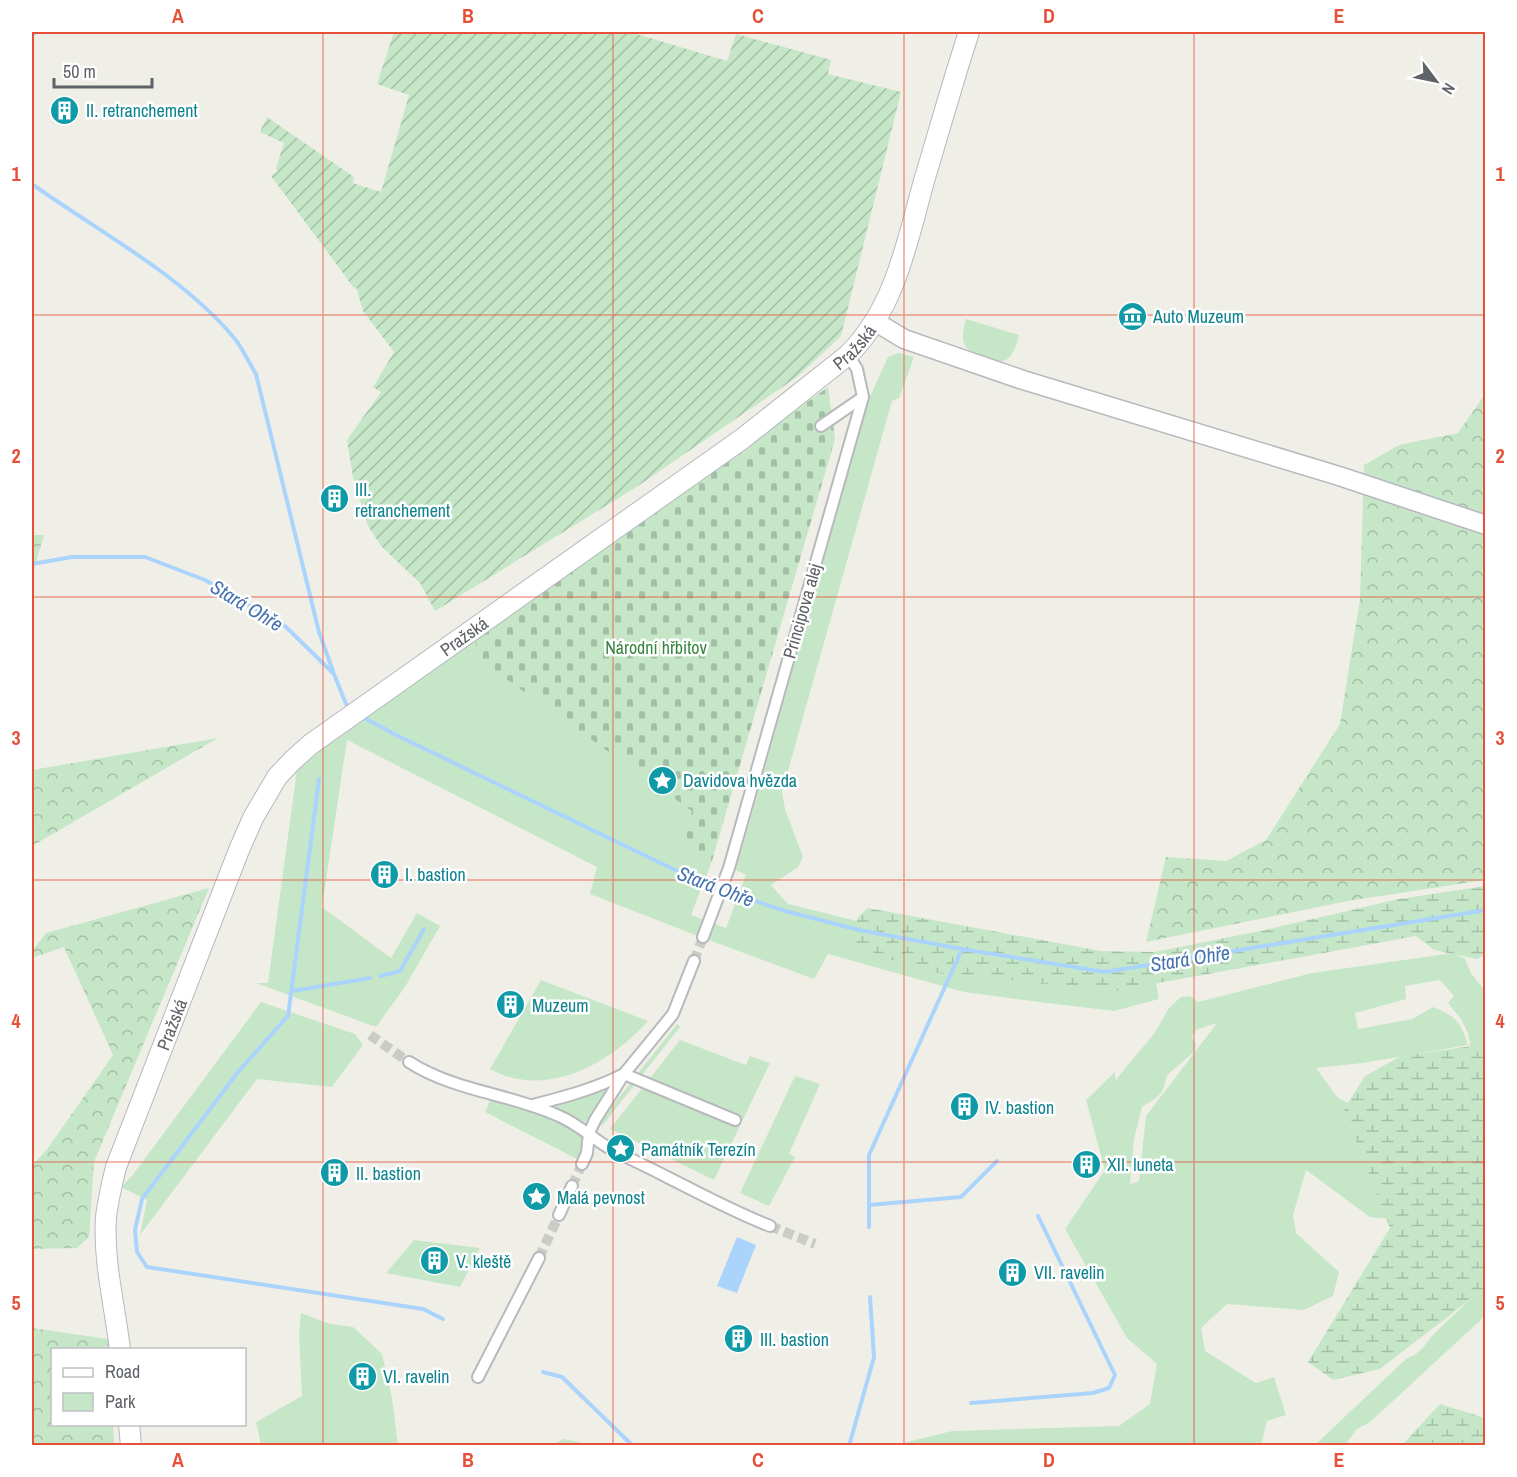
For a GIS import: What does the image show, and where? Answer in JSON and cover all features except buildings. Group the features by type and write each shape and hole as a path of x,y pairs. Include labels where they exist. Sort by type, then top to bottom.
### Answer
{"main road":[{"name":"Pražská","path":"119,1341 108,1264 106,1218 110,1192 124,1143 253,818 277,777 293,760 338,725 742,439 848,355 863,340 876,322 898,271 969,32"},
{"path":"129,1426 131,1446"}],"street":[{"path":"876,322 904,339 1023,380 1339,476 1485,525"},
{"name":"Principova alej","path":"703,937 729,868 863,397 857,369 848,355"},
{"path":"821,426 863,397"},
{"path":"582,1164 587,1153 589,1133 624,1074 673,1014 694,961"},
{"path":"409,1062 423,1071 475,1089 533,1105 562,1117 608,1147 738,1213 770,1226"},
{"path":"533,1105 604,1084 624,1074 735,1120"},
{"path":"559,1215 572,1186"},
{"path":"478,1377 539,1258"}],"green space":[{"path":"394,32 630,32 727,61 736,34 831,60 828,74 901,92 841,336 797,377 635,488 435,611 420,583 381,546 368,526 353,477 347,440 381,392 373,387 394,352 363,311 356,287 354,288 271,176 278,171 276,168 284,143 260,132 267,117 354,177 353,183 381,192 409,95 377,84"},
{"path":"966,319 1019,335 1011,355 1006,360 996,361 968,349 963,340"},
{"path":"899,353 914,357 899,398 892,401 782,792 785,809 803,857 798,867 771,885 788,904 954,945 1152,961 1159,999 1114,1011 964,992 828,954 814,979 709,940 715,924 726,928 746,875 736,870 869,399 888,357"},
{"name":"Národní hřbitov","path":"828,387 835,439 712,861 704,859 686,836 692,811 471,654 476,647 477,637"},
{"path":"1485,394 1485,880 1348,901 1146,942 1166,857 1226,861 1266,840 1340,724 1360,599 1364,465 1399,445 1458,433"},
{"path":"32,535 44,535 32,576"},
{"path":"477,637 476,647 471,654 693,811 704,859 712,861 691,915 704,920 698,936 590,894 597,867 347,740 322,907 391,958 417,913 440,926 405,987 376,1027 256,983 268,983 297,770 346,730 346,732"},
{"path":"218,738 32,846 32,770"},
{"path":"1485,886 1485,954 1477,959 1434,950 1416,936 1115,991 919,971 865,949 853,940 858,917 868,908 1101,951 1155,952 1265,930 1399,899"},
{"path":"209,888 94,1162 89,1237 77,1248 32,1249 32,1166 48,1148 113,1055 64,947 32,958 32,951 46,933"},
{"path":"1453,953 1465,959 1471,973 1485,991 1485,1119 1463,1068 1470,1044 1468,1033 1461,1019 1448,1003 1454,996 1440,980 1405,986 1406,999 1355,1013 1358,1029 1412,1019 1433,1007 1456,1020 1468,1045 1363,1063 1316,1068 1338,1098 1397,1125 1486,1123 1486,1276 1414,1221 1370,1217 1306,1170 1293,1215 1296,1233 1339,1272 1333,1296 1304,1310 1227,1304 1201,1328 1205,1351 1256,1383 1274,1377 1286,1415 1267,1421 1261,1445 891,1446 952,1431 1119,1426 1150,1404 1157,1364 1127,1338 1065,1229 1105,1170 1086,1100 1115,1072 1116,1081 1154,1034 1169,1008 1181,997 1190,996 1198,1002 1312,973","holes":["1217,1023 1146,1116 1139,1181 1130,1184 1134,1139 1142,1107 1159,1095 1167,1075 1194,1052 1196,1046 1192,1037 1196,1030"]},
{"path":"541,980 648,1021 616,1051 597,1063 555,1079 511,1078 490,1069"},
{"path":"261,1002 355,1034 363,1045 332,1087 257,1079 140,1235 147,1200 121,1187 132,1176"},
{"path":"677,1024 680,1027 602,1126 598,1124"},
{"path":"680,1040 746,1065 750,1056 770,1063 714,1180 610,1129"},
{"path":"1479,1045 1486,1049 1485,1288 1380,1369 1333,1380 1308,1362 1390,1228 1344,1109 1365,1076 1401,1056"},
{"path":"795,1076 820,1084 789,1154 795,1157 769,1206 740,1193"},
{"path":"603,1090 605,1093 585,1122 552,1108"},
{"path":"490,1101 540,1114 574,1129 585,1137 579,1160 485,1112"},
{"name":"V. kleště","path":"414,1240 480,1248 460,1287 386,1273"},
{"path":"1485,1286 1485,1316 1369,1423 1357,1429 1345,1445 1314,1446 1407,1358 1420,1351 1435,1333"},
{"path":"301,1313 330,1324 353,1327 382,1354 392,1398 398,1445 261,1445 256,1422 302,1396 299,1333"},
{"path":"32,1328 108,1339 109,1348 51,1348 51,1426 113,1426 114,1445 32,1445"},
{"path":"1440,1404 1485,1418 1485,1445 1402,1445"},
{"path":"564,1439 593,1445 552,1445"}],"water":[{"path":"737,1237 756,1245 737,1293 717,1286"}],"waterway":[{"path":"32,35 35,32"},
{"path":"32,184 165,274 214,316 241,347 256,374 319,632 333,671"},
{"name":"Stará Ohře","path":"32,564 72,557 145,557 205,580 285,626 334,674 346,704 350,707"},
{"name":"Stará Ohře","path":"361,716 704,884 785,911 859,930 962,949 1105,972 1486,910"},
{"path":"319,779 288,1016 238,1072 142,1199 135,1230 137,1252 147,1267 423,1309 443,1319"},
{"path":"380,976 400,971 424,929"},
{"path":"869,1227 869,1155 962,949"},
{"path":"292,991 370,978"},
{"path":"869,1205 961,1197 997,1161"},
{"path":"971,1403 1093,1393 1109,1388 1115,1375 1038,1216"},
{"path":"849,1446 874,1357 870,1297"},
{"path":"543,1372 562,1377 633,1446"}],"tunnel":[{"path":"694,961 703,937"},
{"path":"370,1035 409,1062"},
{"path":"572,1186 582,1164"},
{"path":"539,1258 559,1215"},
{"path":"770,1226 815,1244"}],"place":[{"name":"II. retranchement","path":"65,110"},
{"name":"Auto Muzeum","path":"1132,316"},
{"name":"III. retranchement","path":"334,499"},
{"name":"Davidova hvězda","path":"662,780"},
{"name":"I. bastion","path":"384,874"},
{"name":"Muzeum","path":"511,1005"},
{"name":"IV. bastion","path":"964,1107"},
{"name":"Památník Terezín","path":"620,1149"},
{"name":"XII. luneta","path":"1086,1164"},
{"name":"II. bastion","path":"335,1173"},
{"name":"Malá pevnost","path":"536,1197"},
{"name":"V. kleště","path":"435,1261"},
{"name":"VII. ravelin","path":"1013,1272"},
{"name":"III. bastion","path":"739,1339"},
{"name":"VI. ravelin","path":"362,1376"}]}
